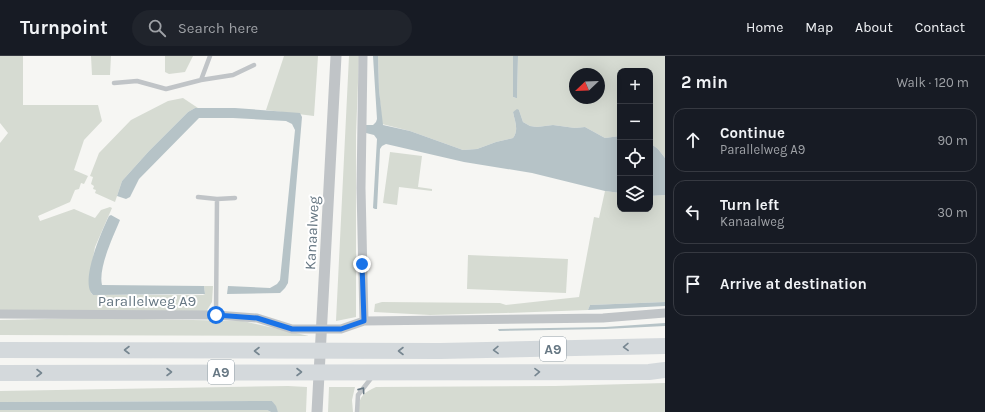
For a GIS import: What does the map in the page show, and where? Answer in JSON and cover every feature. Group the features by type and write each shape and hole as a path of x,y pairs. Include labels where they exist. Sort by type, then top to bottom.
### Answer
{"highway":[{"name":"A9","path":"0,350 440,351 665,346"},
{"name":"A9","path":"0,373 649,372 665,370"}],"street":[{"name":"Kanaalweg","path":"317,412 336,56"},
{"path":"363,56 361,188 364,321"},
{"name":"Parallelweg A9","path":"0,314 216,315 257,318 292,329 341,329 364,321 602,318 665,313"}],"lane":[{"path":"202,80 210,56"},
{"path":"114,83 137,81 166,89 202,80 233,75 254,65"},
{"path":"198,197 217,199 235,198"},
{"path":"216,315 217,199"},
{"path":"357,412 358,395 375,372"}],"shaded area":[{"path":"0,56 23,56 23,105 98,105 102,121 84,140 74,170 88,176 84,184 81,183 79,189 75,190 70,202 38,216 40,221 74,209 95,218 101,210 110,207 112,208 95,247 89,280 91,293 93,295 203,295 205,294 204,286 213,286 212,302 206,312 0,312 0,143 8,133 0,123"},
{"path":"91,56 111,56 110,75 92,75"},
{"path":"165,56 193,56 185,72 169,74 165,72"},
{"path":"284,56 318,56 314,116 266,110"},
{"path":"349,56 359,56 356,135 356,317 336,321"},
{"path":"373,56 378,56 379,90 383,125 410,131 463,150 477,149 513,138 516,129 513,112 517,109 519,110 523,122 530,126 537,127 553,125 575,128 585,127 605,138 617,136 617,193 532,173 464,162 386,144 380,149 377,209 375,209 373,208 377,139 374,135 366,133 366,125 373,125 377,119"},
{"path":"378,56 513,56 513,97 516,98 518,56 665,56 665,158 653,145 653,68 617,68 617,136 605,138 585,127 575,128 553,125 537,127 530,126 523,122 519,110 513,112 516,132 513,138 477,149 463,150 410,131 382,124"},
{"path":"513,56 518,56 517,98 513,97"},
{"path":"183,98 198,108 188,112 149,151 122,181 115,202 95,193 96,190 93,189 94,186 91,184 93,177 90,176 99,153 131,120 168,101"},
{"path":"195,108 235,108 300,113 302,117 288,283 280,293 227,294 228,286 270,288 277,284 280,280 295,130 292,124 286,121 199,118 139,179 130,197 126,199 117,196 122,181 149,151 188,112"},
{"path":"653,145 665,158 665,195 653,196"},
{"path":"390,152 422,156 418,187 432,189 432,191 399,187 397,205 383,203"},
{"path":"605,191 617,193 617,212 653,212 653,196 665,195 665,302 590,305 588,310 506,313 430,315 374,312 375,304 382,302 500,303 506,305 579,297 594,217 599,218"},
{"path":"111,215 120,220 104,261 101,278 102,285 204,286 205,294 93,295 89,289 90,268 97,244 109,216"},
{"path":"468,255 568,259 566,293 467,289"},
{"path":"665,302 665,306 588,310 590,305"},
{"path":"92,318 243,321 309,336 0,335 0,320"},
{"path":"665,323 665,326 605,329 499,331 498,329 605,327"},
{"path":"665,383 665,412 359,412 359,403 362,396 376,387 555,386"},
{"path":"288,386 307,387 306,412 278,412 272,401 0,402 0,391"},
{"path":"329,387 355,387 352,400 353,412 328,412"},
{"path":"272,401 278,412 271,412 267,410 0,410 0,402"},
{"path":"0,410 267,410 271,412 0,412"}],"route":[{"path":"216,315 257,318 292,329 341,329 364,321 362,264"}]}
